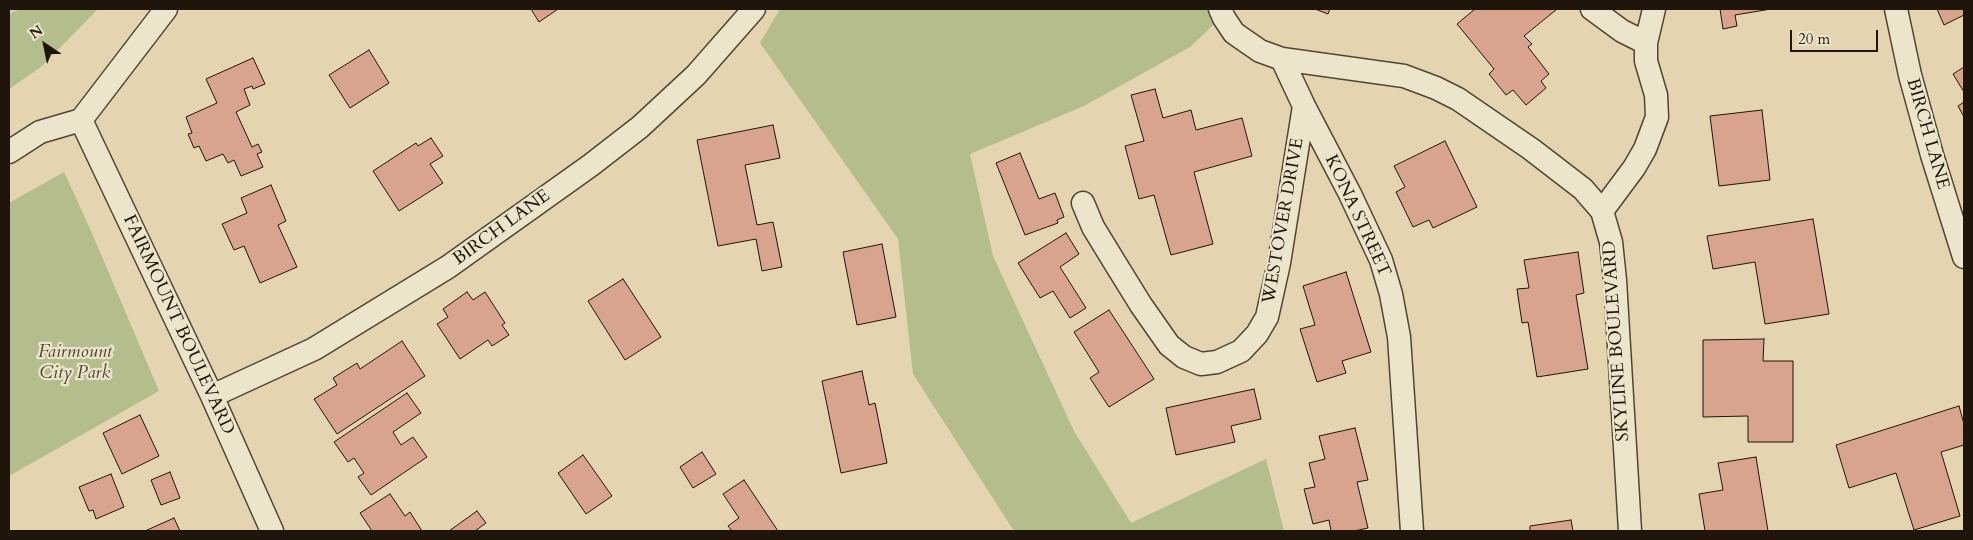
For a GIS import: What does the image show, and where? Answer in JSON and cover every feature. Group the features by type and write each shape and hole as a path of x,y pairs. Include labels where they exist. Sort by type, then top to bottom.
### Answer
{"street":[{"path":"9,152 40,132 82,120 166,9"},
{"name":"BIRCH LANE","path":"212,396 314,349 464,256 591,165 654,114 696,75 754,9"},
{"name":"SKYLINE BOULEVARD","path":"1220,9 1234,33 1260,51 1282,59 1404,76 1458,99 1531,149 1583,189 1602,211 1611,242 1616,280 1630,531"},
{"path":"1592,9 1622,31 1646,43"},
{"path":"1602,211 1634,168 1645,149 1657,117 1656,95 1646,61 1646,43 1654,9"},
{"name":"BIRCH LANE","path":"1896,9 1910,75 1932,156 1964,257"},
{"name":"KONA STREET","path":"1282,59 1381,260 1391,294 1399,337 1412,531"},
{"name":"WESTOVER DRIVE","path":"1082,203 1115,263 1169,345 1184,357 1201,364 1217,362 1241,352 1257,334 1268,316 1279,263 1304,106"},
{"name":"FAIRMOUNT BOULEVARD","path":"82,120 212,396 272,531"}],"green space":[{"path":"20,9 98,9 41,67 9,89 9,14"},
{"path":"780,9 1230,9 1190,47 1084,106 970,154 993,256 1074,431 1131,523 1266,459 1284,531 1014,531 913,374 898,239 760,43"},
{"name":"Fairmount City Park","path":"64,172 159,391 9,476 9,203"}],"building":[{"path":"531,9 558,9 539,22"},
{"path":"1315,9 1330,9 1328,14"},
{"path":"1475,9 1557,9 1524,36 1532,44 1528,47 1549,74 1541,81 1546,88 1526,105 1513,90 1506,95 1489,74 1494,69 1457,24"},
{"path":"1720,9 1771,9 1735,15 1737,26 1723,29"},
{"path":"1937,9 1964,9 1964,15 1944,25"},
{"path":"369,50 389,83 350,108 329,75"},
{"path":"253,58 265,84 253,89 252,86 244,89 250,105 236,112 252,147 258,144 262,152 257,154 263,167 241,176 234,160 228,163 223,154 206,161 199,146 194,148 188,134 192,133 186,117 217,103 206,79"},
{"path":"1964,67 1964,92 1953,74"},
{"path":"1155,89 1163,118 1191,110 1196,130 1242,118 1252,156 1194,172 1213,244 1171,255 1154,195 1139,199 1125,146 1144,141 1131,95"},
{"path":"1964,102 1964,117 1958,106"},
{"path":"1762,110 1770,180 1719,186 1710,116"},
{"path":"773,125 780,158 745,165 757,225 773,222 782,267 762,271 756,239 718,246 697,140"},
{"path":"431,138 443,156 430,164 443,183 399,211 373,171 416,143 418,146"},
{"path":"1445,141 1477,207 1433,228 1429,220 1413,227 1396,192 1405,187 1394,166"},
{"path":"1020,153 1039,199 1055,193 1064,217 1057,220 1058,223 1025,235 996,163"},
{"path":"271,185 286,221 278,225 297,267 260,283 244,246 234,250 222,224 247,213 241,198"},
{"path":"1813,219 1829,314 1765,324 1755,262 1713,269 1707,236"},
{"path":"1066,233 1079,254 1060,267 1086,308 1070,318 1053,291 1040,298 1018,263"},
{"path":"882,244 896,317 857,325 843,252"},
{"path":"1578,252 1584,293 1576,295 1588,369 1537,377 1528,322 1522,323 1517,289 1529,288 1524,260"},
{"path":"1346,272 1371,352 1342,361 1346,373 1317,382 1300,329 1315,325 1303,286"},
{"path":"623,279 661,337 625,360 588,301"},
{"path":"467,292 473,300 485,292 505,323 502,325 509,335 492,346 488,340 460,359 437,324 448,317 443,309"},
{"path":"1109,310 1154,379 1109,407 1090,378 1099,372 1074,332"},
{"path":"1764,339 1763,361 1793,361 1793,442 1748,442 1748,416 1703,417 1703,340"},
{"path":"402,341 425,376 337,434 314,399 337,385 333,378 357,363 360,369"},
{"path":"862,371 869,405 875,403 887,463 841,473 822,381"},
{"path":"1254,389 1261,419 1231,426 1235,442 1176,455 1166,408"},
{"path":"407,393 421,413 393,432 401,445 413,437 427,457 371,495 358,477 364,473 354,458 348,462 334,442"},
{"path":"1959,406 1964,424 1964,445 1941,452 1960,516 1914,530 1896,473 1849,488 1836,445"},
{"path":"140,415 159,456 122,474 103,433"},
{"path":"1355,428 1368,480 1357,482 1368,528 1354,531 1331,531 1329,520 1313,524 1304,489 1315,487 1309,463 1325,459 1319,436"},
{"path":"702,452 716,474 693,488 680,467"},
{"path":"583,455 612,496 586,514 558,473"},
{"path":"1756,457 1768,531 1705,531 1699,494 1723,490 1718,463"},
{"path":"170,472 180,498 161,505 151,480"},
{"path":"111,474 124,507 96,519 93,510 89,511 79,487"},
{"path":"744,480 778,531 732,531 728,526 739,518 723,494"},
{"path":"390,494 405,516 410,512 422,531 372,531 360,513"},
{"path":"477,511 486,523 475,531 449,531"},
{"path":"174,518 180,531 145,531"},
{"path":"1571,520 1573,531 1530,531 1530,526"}]}
